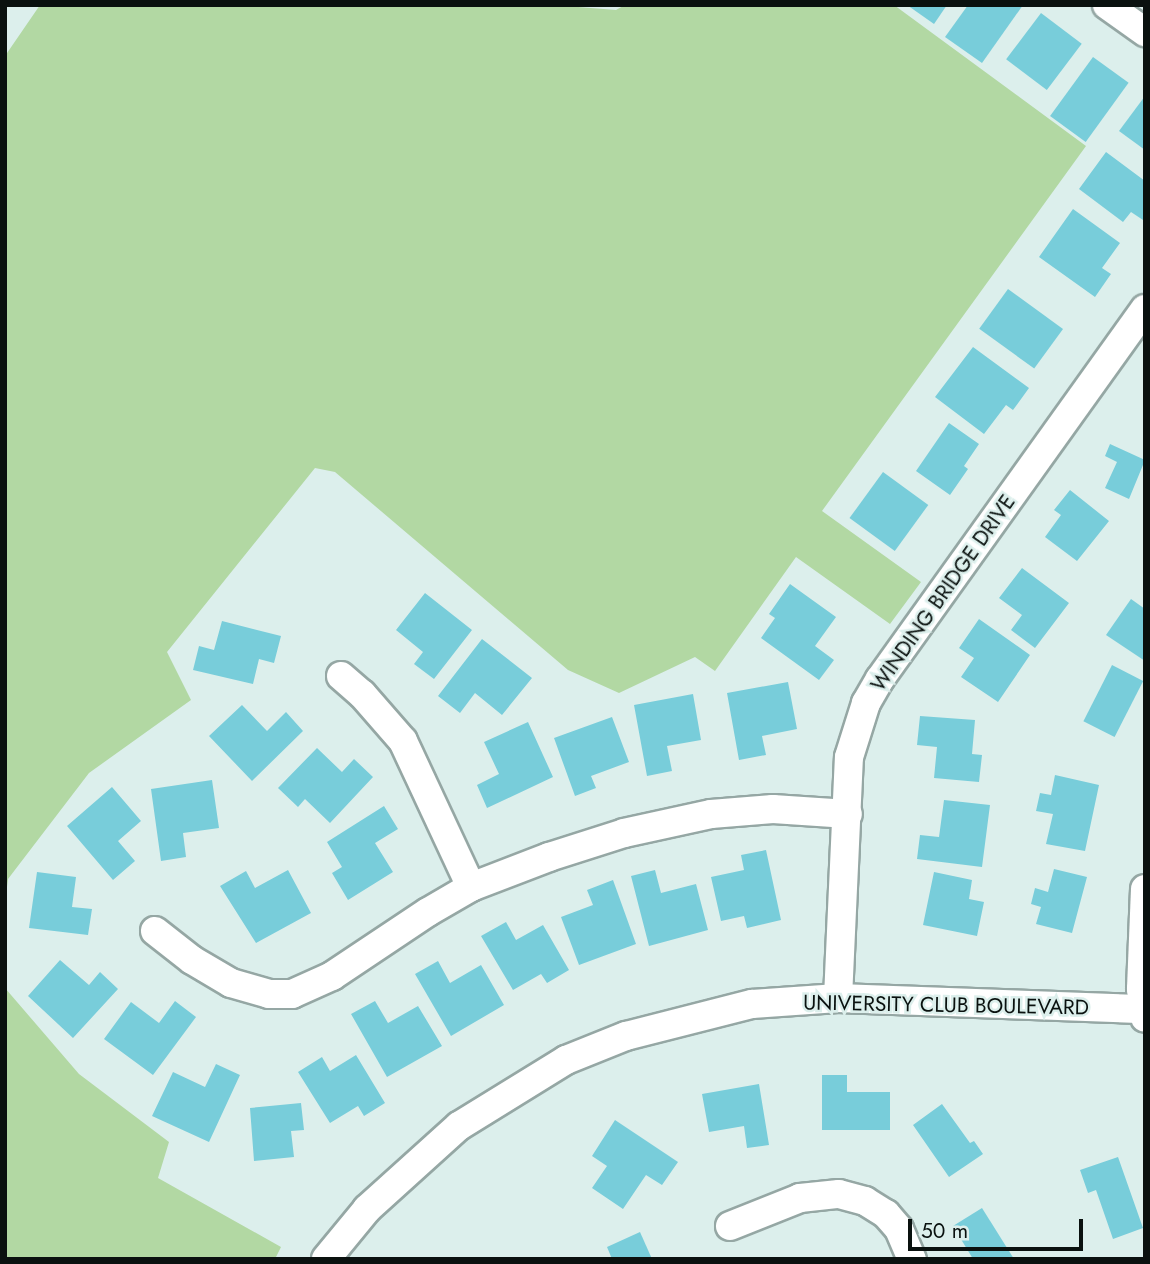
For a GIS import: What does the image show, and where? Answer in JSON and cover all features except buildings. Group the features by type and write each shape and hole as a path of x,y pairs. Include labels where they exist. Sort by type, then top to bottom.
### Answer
{"street":[{"path":"1107,5 1145,32"},
{"name":"WINDING BRIDGE DRIVE","path":"838,998 849,757 859,720 880,679 1145,309"},
{"path":"341,676 362,694 402,741 471,887"},
{"path":"155,931 192,960 231,983 269,994 292,994 332,976 428,912 471,887 624,833 711,814 772,809 848,814"},
{"path":"1144,1012 1145,889"},
{"name":"UNIVERSITY CLUB BOULEVARD","path":"326,1259 367,1209 459,1126 566,1060 626,1036 678,1020 752,1004 838,998 1144,1012"},
{"path":"730,1226 800,1198 839,1194 865,1202 886,1214 899,1229 912,1259"}],"green space":[{"path":"40,5 553,5 616,10 625,5 894,5 1086,146 822,511 921,582 890,624 796,557 715,671 695,657 619,693 568,670 335,472 315,468 167,652 191,700 89,773 8,879 5,903 5,56"},
{"path":"5,988 79,1074 169,1142 158,1178 281,1247 275,1259 5,1259"}]}
